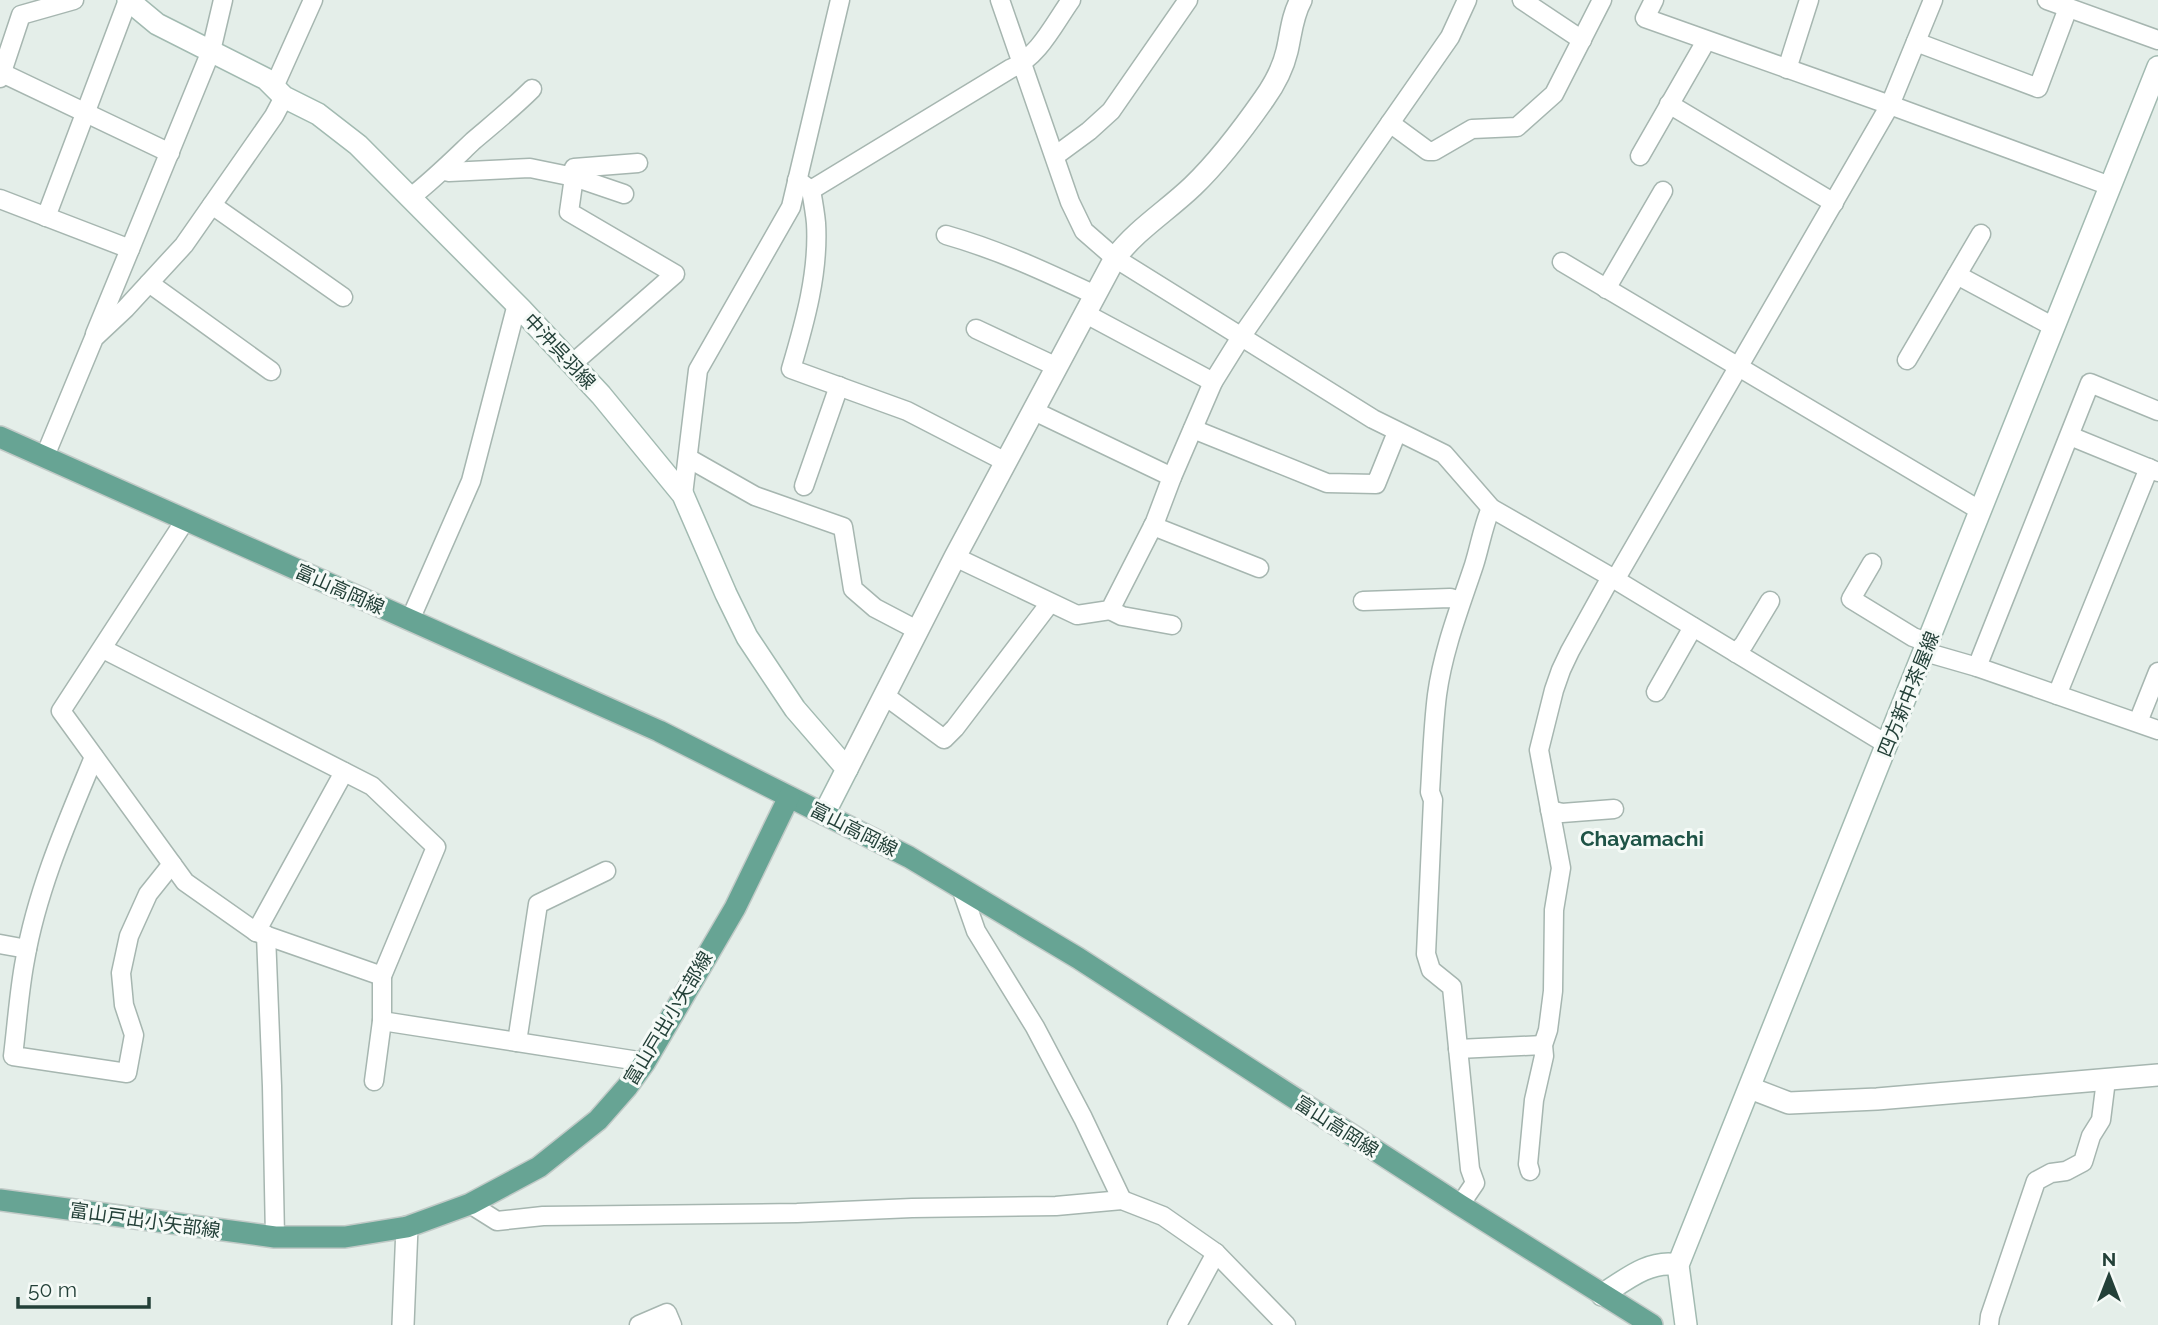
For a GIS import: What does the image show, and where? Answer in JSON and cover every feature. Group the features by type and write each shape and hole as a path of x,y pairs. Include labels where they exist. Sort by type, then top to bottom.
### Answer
{"main road":[{"name":"中沖呉羽線","path":"128,0 156,24 266,79 279,92 318,114 358,145 517,304 601,395 683,495 747,636 795,709 847,769"},
{"path":"824,814 955,557 1115,258 1146,225 1193,186 1265,98 1280,72 1301,0"},
{"name":"四方新中茶屋線","path":"1686,1325 1678,1265 2158,67"},
{"name":"富山高岡線","path":"0,437 659,731 909,857 1078,958 1460,1205 1652,1325"},
{"name":"富山戸出小矢部線","path":"0,1200 275,1237 345,1237 407,1227 470,1204 539,1167 598,1120 627,1087 645,1062 734,908 789,797"},
{"path":"1750,1088 1789,1103 1877,1099 2158,1075"},
{"path":"402,1325 407,1227"},
{"path":"1602,1295 1655,1264 1666,1262 1678,1265"}],"street":[{"path":"74,0 21,15 1,76 170,153"},
{"path":"46,217 128,0"},
{"path":"45,456 211,51 223,0"},
{"path":"94,338 184,245 274,116 279,92 313,0"},
{"path":"683,495 698,370 804,185 840,0"},
{"path":"1000,0 1070,202 1084,231 1115,258 1397,432 1444,454 1492,508 1888,745"},
{"path":"804,185 1010,69 1022,65 1036,50 1071,0"},
{"path":"1055,156 1111,111 1188,0"},
{"path":"1110,610 1153,526 1213,382 1241,337 1450,37 1467,0"},
{"path":"1522,0 1582,40"},
{"path":"1390,123 1428,151 1434,151 1472,129 1517,127 1554,94 1602,0"},
{"path":"1654,0 1645,18 2110,186"},
{"path":"1787,69 1809,0"},
{"path":"1530,1171 1528,1164 1534,1100 1544,1056 1543,1045 1548,1030 1553,990 1554,910 1561,868 1539,750 1554,690 1570,651 1890,105 1933,0"},
{"path":"2046,0 2158,40"},
{"path":"1916,42 2038,88 2068,8"},
{"path":"1640,156 1706,41"},
{"path":"411,197 444,171 532,89"},
{"path":"1669,104 1834,203"},
{"path":"572,364 675,274 569,212 574,168 638,163"},
{"path":"444,171 449,173 530,168 574,177 624,194"},
{"path":"804,185 816,223 815,259 805,323 791,369 907,411 1006,462"},
{"path":"1606,289 1663,191"},
{"path":"0,199 130,248"},
{"path":"212,205 342,297"},
{"path":"1907,360 1981,234"},
{"path":"946,235 1026,262 1213,382"},
{"path":"1562,262 1981,511"},
{"path":"1957,275 2054,327"},
{"path":"149,283 271,371"},
{"path":"410,620 471,481 517,304"},
{"path":"976,330 1057,367"},
{"path":"1976,667 2090,383 2158,411"},
{"path":"804,486 839,386"},
{"path":"1034,411 1172,478"},
{"path":"1193,429 1327,483 1376,484 1397,432"},
{"path":"2057,695 2153,470 2070,436"},
{"path":"688,458 755,496 843,527 853,589 875,608 917,630"},
{"path":"1460,1205 1475,1183 1470,1168 1452,987 1431,970 1426,954 1433,800 1430,792 1441,672 1486,519 1492,508"},
{"path":"186,519 61,711 185,882 261,934 382,976"},
{"path":"1153,526 1259,568"},
{"path":"955,557 1077,615 1110,610 1122,617 1172,625"},
{"path":"1872,563 1851,599 1927,647 1976,667 2158,730"},
{"path":"1363,601 1450,598 1461,601"},
{"path":"1736,653 1770,601"},
{"path":"884,695 944,738 956,728 1051,603"},
{"path":"1656,692 1693,627"},
{"path":"103,649 372,786 436,847 382,976 382,1021 374,1081"},
{"path":"2138,722 2158,672"},
{"path":"94,757 60,837 27,949 13,1056 127,1073 134,1035 124,1004 121,973 129,936 148,894 172,864"},
{"path":"275,1237 272,1086 261,934 344,772"},
{"path":"1550,810 1562,813 1614,809"},
{"path":"517,1042 538,904 606,871"},
{"path":"961,888 976,930 1035,1027 1122,1200"},
{"path":"0,944 27,949"},
{"path":"382,1021 645,1062"},
{"path":"1458,1049 1543,1045"},
{"path":"1989,1325 2036,1181 2051,1173 2066,1171 2082,1162 2091,1136 2101,1120 2106,1080"},
{"path":"470,1204 497,1221 543,1216 1056,1206 1122,1200 1163,1216 1216,1253 1286,1325"},
{"path":"1177,1325 1216,1253"},
{"path":"639,1325 667,1313 672,1325"}],"district":[{"name":"Chayamachi","path":"1642,839"}]}
